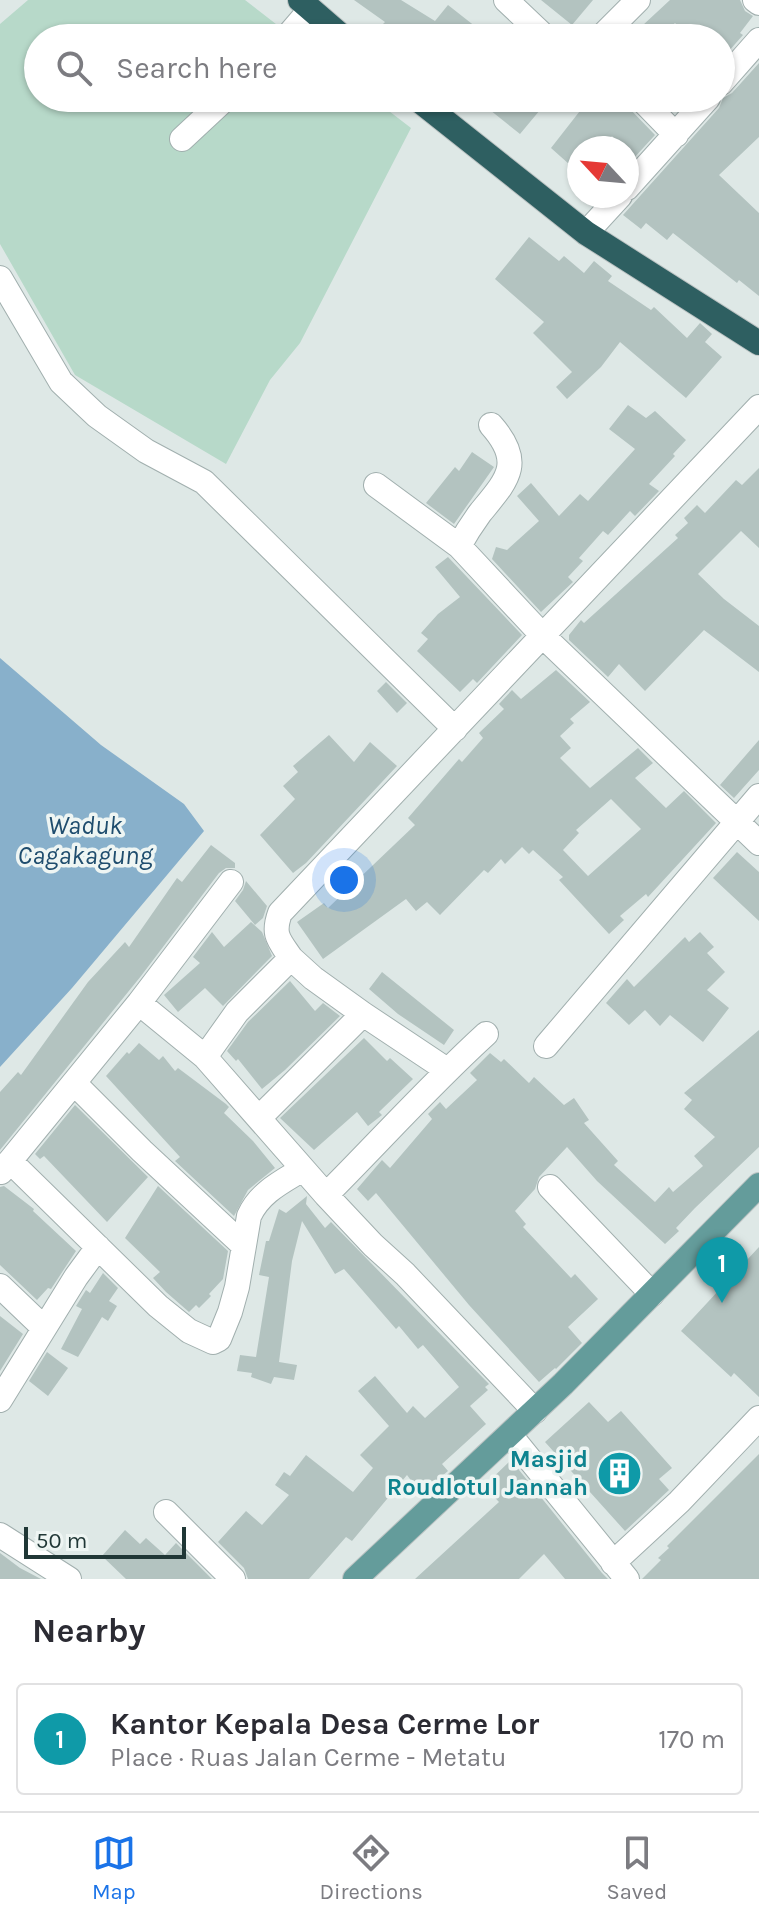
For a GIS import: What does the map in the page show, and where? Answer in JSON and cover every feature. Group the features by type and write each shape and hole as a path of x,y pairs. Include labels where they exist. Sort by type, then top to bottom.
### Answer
{"highway":[{"path":"305,5 327,24"},
{"path":"434,112 586,233 759,343"}],"main road":[{"path":"355,1579 535,1411 759,1185"}],"street":[{"path":"506,0 531,24"},
{"path":"614,24 638,0"},
{"path":"294,24 305,5"},
{"path":"735,67 759,40"},
{"path":"182,139 211,112"},
{"path":"654,112 676,135"},
{"path":"639,175 696,112"},
{"path":"586,233 609,208"},
{"path":"0,278 61,382 97,416 146,451 204,482 455,729"},
{"path":"447,1070 363,1014 291,958 279,940 275,927 280,913 759,407"},
{"path":"459,546 505,483 510,469 510,455 505,441 491,425"},
{"path":"376,485 459,546 544,637 759,843"},
{"path":"546,1046 759,796"},
{"path":"231,882 139,1003 5,1167 98,1247 158,1306 189,1331 213,1342 219,1339 230,1312 249,1216 259,1198 303,1169"},
{"path":"205,1057 237,1012 291,958"},
{"path":"139,1003 205,1057 326,1195 535,1411"},
{"path":"259,1118 363,1014"},
{"path":"326,1195 486,1034"},
{"path":"74,1083 243,1245"},
{"path":"550,1187 652,1294"},
{"path":"0,1400 98,1247"},
{"path":"0,1286 44,1328"},
{"path":"510,1435 620,1571 679,1502 759,1418"},
{"path":"166,1512 233,1579"},
{"path":"0,1535 69,1579"}],"green space":[{"path":"28,0 245,0 276,24 24,24 24,112 390,112 411,128 300,343 270,380 226,464 75,375 0,244 0,24"}],"water":[{"name":"Waduk Cagakagung","path":"0,658 101,745 184,804 204,831 72,988 0,1067"}],"building":[{"path":"354,0 401,0 435,21 448,5 472,24 383,24 385,22"},
{"path":"541,0 593,0 571,24"},
{"path":"670,0 740,0 745,11 753,16 735,44 735,24 644,24"},
{"path":"759,63 759,137 719,175 759,213 759,296 739,280 737,283 673,233 667,240 646,223 641,229 623,215 629,208 639,208 639,197 715,112 735,112 735,90"},
{"path":"492,112 538,112 520,134"},
{"path":"579,112 633,112 655,135 639,152 639,136 567,136 567,162 551,148"},
{"path":"529,237 559,261 564,256 584,273 594,261 612,276 608,281 651,310 654,307 687,338 700,323 712,334 705,342 722,357 686,398 620,342 601,367 567,399 556,387 572,372 533,333 544,322 495,279"},
{"path":"628,405 646,418 655,411 686,440 649,484 659,491 635,516 630,511 608,535 603,531 579,558 583,561 568,577 573,582 541,612 492,559 496,547 507,550 539,521 517,496 531,483 559,516 580,494 588,501 635,449 609,429"},
{"path":"472,452 494,467 454,524 426,503 455,467 459,471"},
{"path":"759,468 759,548 741,531 698,574 759,626 759,672 704,630 645,691 619,664 608,677 569,640 569,635 581,620 584,623 678,538 675,535 688,523 684,518 697,505 705,513 736,480 742,485"},
{"path":"448,557 522,635 477,683 473,679 460,692 417,651 428,639 421,633 438,614 460,597 435,567"},
{"path":"556,670 590,702 570,719 574,723 560,736 571,748 560,758 590,788 638,748 653,763 635,778 666,808 684,791 716,823 648,897 646,894 620,916 624,920 609,934 559,880 563,877 533,850 529,854 522,847 505,864 501,859 488,873 484,870 440,915 427,902 416,911 406,899 323,959 297,922 324,903 328,908 415,825 408,818 459,759 462,762 483,738 479,733 504,709 499,704 512,690 521,699","holes":["611,799 641,829 588,876 563,850 579,833 576,830"]},
{"path":"386,682 407,703 397,713 377,691"},
{"path":"329,735 354,762 370,742 397,766 293,873 260,835 295,799 283,786 298,772 293,766"},
{"path":"759,740 759,770 734,798 720,785"},
{"path":"211,845 235,863 235,868 226,868 219,873 141,976 0,1150 0,1092 18,1072 21,1075 88,982 125,942 129,947 177,878 182,882"},
{"path":"737,852 759,872 759,921 713,878"},
{"path":"246,881 267,906 263,918 255,925 235,901"},
{"path":"251,922 262,932 272,956 223,1006 205,988 178,1012 164,995 200,963 193,957 212,932 224,947"},
{"path":"700,932 714,947 707,953 725,972 707,990 729,1008 703,1042 670,1015 660,1026 645,1010 629,1025 606,1003 627,979 634,987 685,937 689,942"},
{"path":"382,972 454,1030 444,1045 398,1014 369,989"},
{"path":"290,981 315,1011 323,1003 340,1016 262,1089 238,1059 236,1061 227,1051 248,1022"},
{"path":"759,1030 759,1147 695,1208 676,1228 679,1231 665,1244 597,1181 567,1147 539,1177 535,1189 515,1211 526,1224 523,1227 571,1278 575,1274 598,1299 568,1327 582,1343 539,1382 469,1305 376,1193 368,1201 357,1189 382,1160 390,1168 432,1119 428,1114 440,1102 446,1109 477,1080 470,1073 490,1053 501,1062 504,1059 529,1083 534,1077 564,1105 574,1098 589,1120 584,1123 618,1161 614,1165 655,1202 669,1187 673,1192 703,1166 694,1156 715,1137 684,1109 692,1100 684,1093"},
{"path":"364,1038 387,1061 390,1058 413,1079 379,1112 382,1115 368,1126 357,1112 314,1150 280,1118"},
{"path":"139,1043 159,1060 163,1056 175,1071 178,1068 226,1104 229,1107 224,1113 275,1168 248,1190 234,1216 175,1161 180,1157 106,1076"},
{"path":"75,1105 148,1177 107,1222 44,1156 40,1159 35,1154"},
{"path":"4,1186 34,1209 76,1251 51,1289 48,1288 37,1300 0,1265 0,1187"},
{"path":"158,1186 228,1251 223,1279 199,1308 196,1305 189,1312 153,1278 160,1272 125,1238"},
{"path":"307,1196 306,1204 325,1228 331,1222 489,1384 485,1387 488,1390 470,1406 486,1424 442,1464 448,1471 421,1494 407,1475 352,1541 346,1537 309,1579 248,1579 244,1568 218,1542 246,1511 262,1525 289,1495 275,1485 284,1472 290,1476 306,1455 353,1492 373,1468 360,1455 389,1426 358,1391 375,1376 407,1413 413,1406 425,1418 459,1387 423,1345 418,1349 399,1326 396,1329 344,1269 335,1274 302,1221 292,1261 279,1362 297,1365 294,1380 274,1377 271,1384 251,1377 252,1373 237,1371 240,1355 256,1357 269,1277 259,1275 266,1241 269,1241 279,1209 286,1213"},
{"path":"759,1247 759,1397 734,1373 731,1377 681,1331"},
{"path":"103,1273 118,1288 109,1301 117,1306 108,1321 102,1317 78,1357 61,1349 82,1309 76,1306 86,1290 90,1293"},
{"path":"0,1316 23,1334 0,1371"},
{"path":"47,1352 68,1368 48,1396 29,1381"},
{"name":"Masjid Roudlotul Jannah","path":"589,1402 608,1422 621,1411 672,1468 659,1479 669,1490 625,1531 545,1442"},
{"path":"759,1454 759,1579 642,1579 661,1560 658,1558 669,1548 667,1546"},
{"path":"511,1460 608,1579 565,1579 544,1554 519,1579 415,1579 499,1502 484,1486"},
{"path":"125,1530 140,1544 146,1538 165,1555 176,1543 212,1579 126,1579 102,1556"},
{"path":"0,1553 20,1568 41,1579 0,1579"}],"place":[{"name":"Kantor Kepala Desa Cerme Lor","path":"722,1303"},
{"name":"Masjid Roudlotul Jannah","path":"619,1473"}]}
